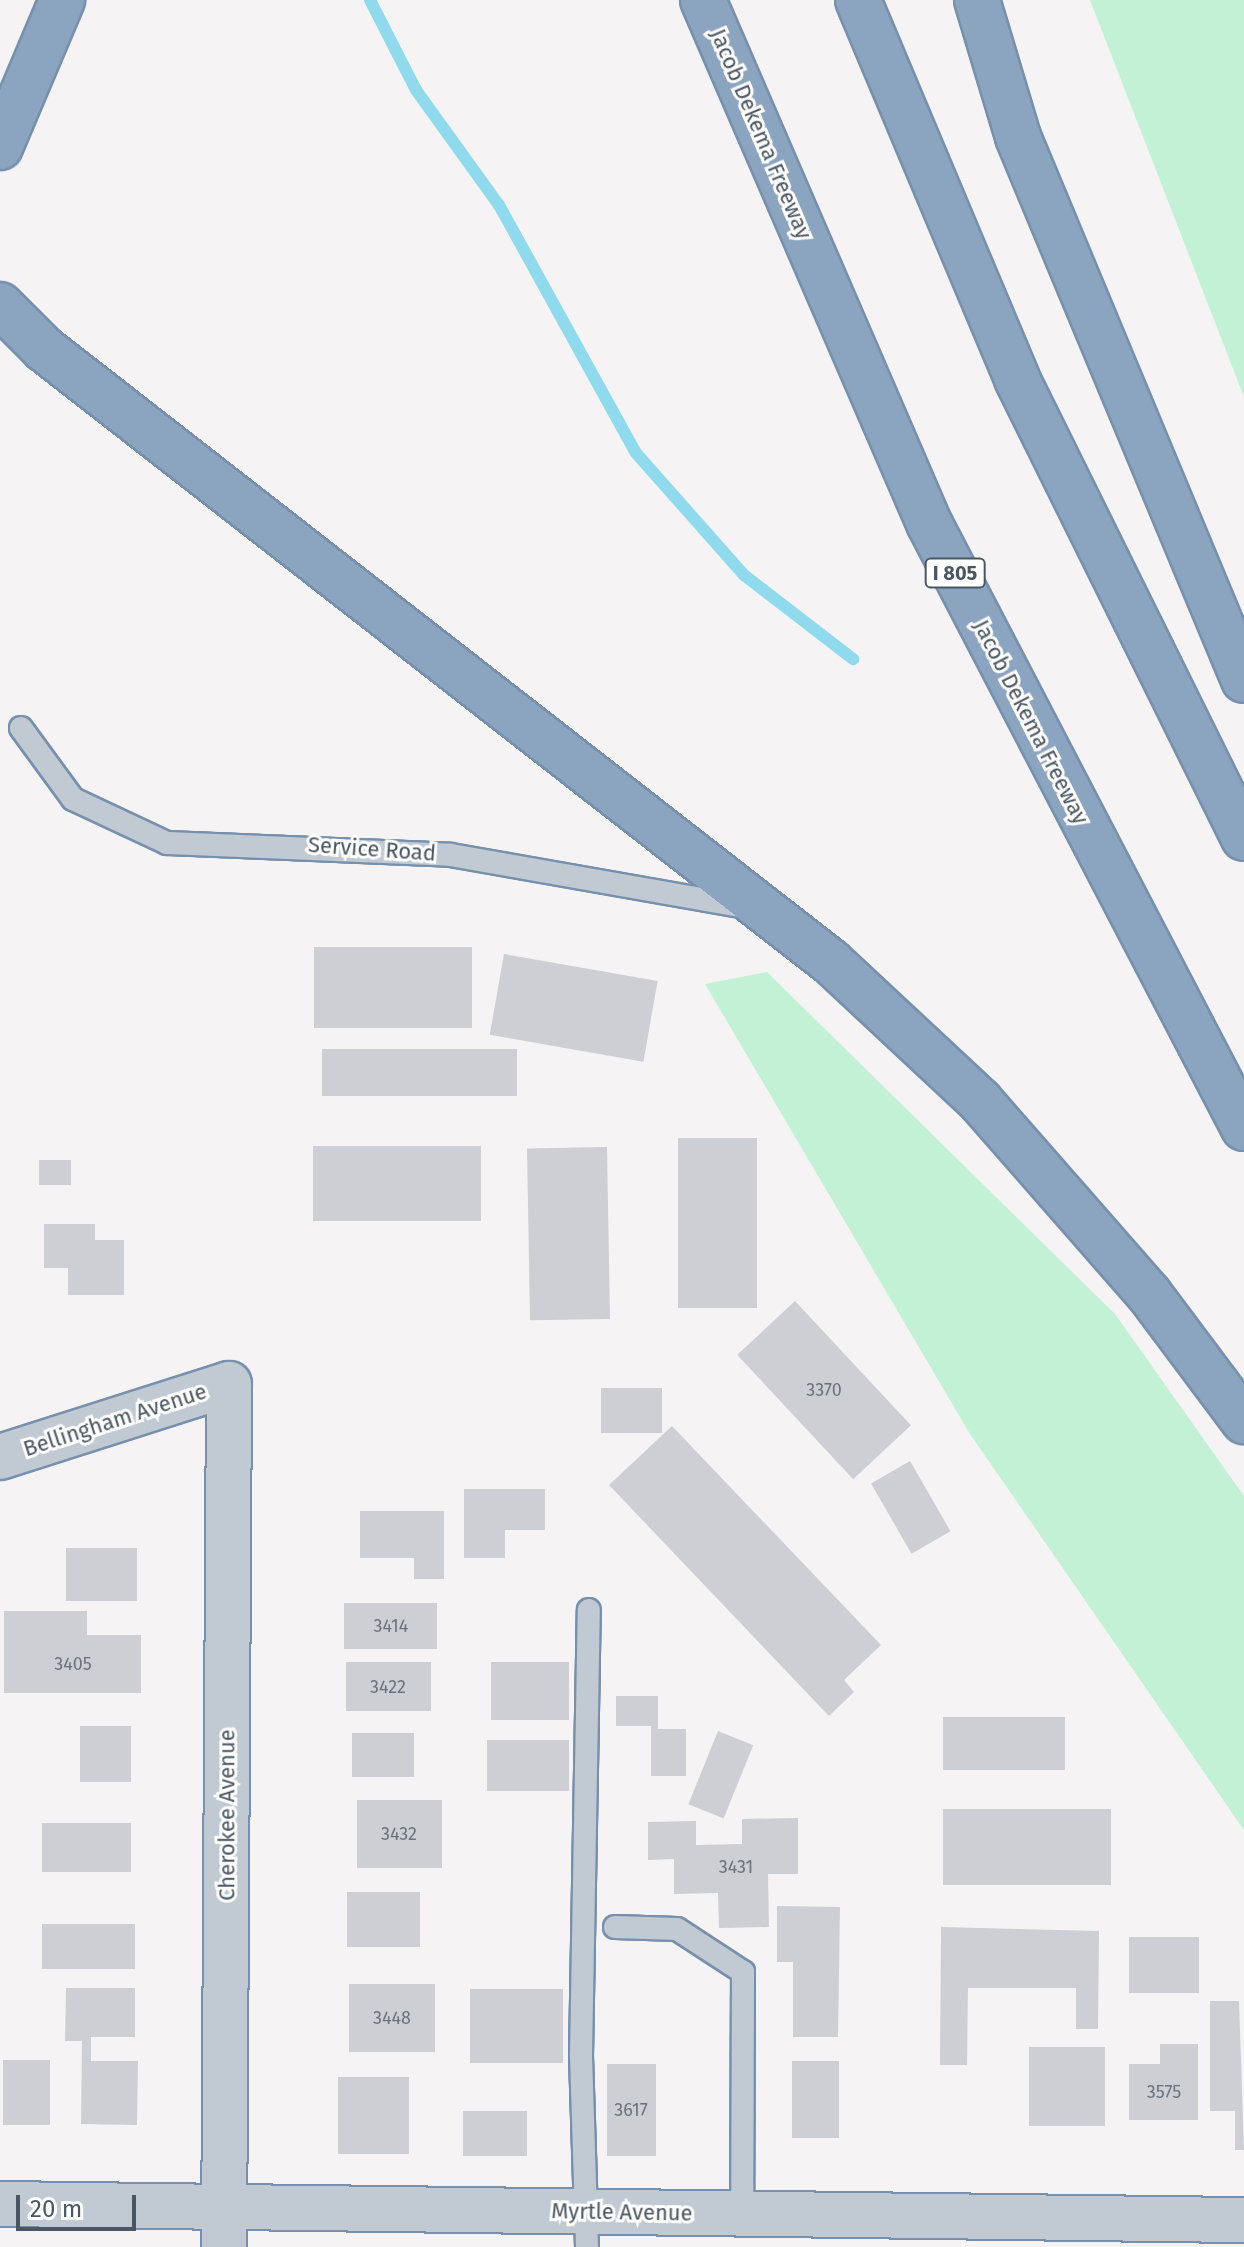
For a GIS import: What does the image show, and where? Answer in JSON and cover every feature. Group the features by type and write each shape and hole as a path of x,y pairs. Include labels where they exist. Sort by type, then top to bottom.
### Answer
{"highway":[{"path":"0,147 62,0"},
{"name":"Jacob Dekema Freeway","path":"703,0 929,523 1244,1128"},
{"path":"858,0 1017,379 1244,838"},
{"path":"977,0 1018,137 1244,680"},
{"path":"0,305 44,349 764,910 980,1101 1149,1294 1244,1421"}],"street":[{"name":"Bellingham Avenue","path":"0,1457 229,1384"},
{"name":"Cherokee Avenue","path":"224,2227 229,1384"},
{"name":"Myrtle Avenue","path":"0,2204 224,2227 587,2229 742,2213 924,2231 1244,2220"}],"lane":[{"name":"Service Road","path":"21,728 73,799 167,843 451,855 764,910"},
{"path":"587,2229 581,2056 589,1610"},
{"path":"615,1927 677,1929 743,1972 742,2213"}],"green space":[{"path":"1090,0 1244,0 1244,397"},
{"path":"767,972 1115,1314 1244,1496 1244,1830 970,1434 705,984"}],"building":[{"path":"314,947 472,947 472,1028 314,1028"},
{"path":"504,954 658,981 643,1062 490,1035"},
{"path":"322,1049 517,1049 517,1096 322,1096"},
{"path":"678,1138 757,1138 757,1308 678,1308"},
{"path":"313,1146 481,1146 481,1221 313,1221"},
{"path":"607,1147 610,1319 530,1320 527,1148"},
{"path":"39,1160 71,1160 71,1185 39,1185"},
{"path":"44,1224 95,1224 95,1240 124,1240 124,1295 68,1295 68,1268 44,1268"},
{"path":"795,1301 911,1425 853,1479 737,1355"},
{"path":"601,1388 662,1388 662,1433 601,1433"},
{"path":"672,1426 881,1645 844,1680 854,1692 829,1716 609,1485"},
{"path":"910,1461 950,1531 912,1554 871,1484"},
{"path":"464,1489 545,1489 545,1530 505,1530 505,1558 464,1558"},
{"path":"360,1511 444,1511 444,1579 414,1579 414,1558 360,1558"},
{"path":"66,1548 137,1548 137,1601 66,1601"},
{"path":"344,1603 437,1603 437,1649 344,1649"},
{"path":"4,1611 87,1611 87,1635 141,1635 141,1693 4,1693"},
{"path":"346,1662 431,1662 431,1711 346,1711"},
{"path":"491,1662 569,1662 569,1720 491,1720"},
{"path":"616,1696 658,1696 658,1729 686,1729 686,1776 651,1776 651,1726 616,1726"},
{"path":"943,1717 1065,1717 1065,1770 943,1770"},
{"path":"80,1726 131,1726 131,1782 80,1782"},
{"path":"718,1731 753,1745 724,1818 688,1804"},
{"path":"352,1733 414,1733 414,1777 352,1777"},
{"path":"487,1740 569,1740 569,1791 487,1791"},
{"path":"357,1800 442,1800 442,1868 357,1868"},
{"path":"943,1809 1111,1809 1111,1885 943,1885"},
{"path":"798,1818 798,1874 768,1874 769,1927 719,1928 718,1893 674,1894 674,1859 648,1860 648,1822 696,1821 696,1845 742,1844 742,1819"},
{"path":"42,1823 131,1823 131,1872 42,1872"},
{"path":"347,1892 420,1892 420,1947 347,1947"},
{"path":"777,1906 840,1907 838,2037 793,2037 793,1962 777,1962"},
{"path":"42,1924 135,1924 135,1969 42,1969"},
{"path":"941,1927 1099,1931 1098,2029 1076,2029 1076,1988 968,1988 967,2065 940,2065"},
{"path":"1129,1937 1199,1937 1199,1993 1129,1993"},
{"path":"349,1984 435,1984 435,2052 349,2052"},
{"path":"66,1988 135,1988 135,2037 91,2037 91,2061 138,2061 137,2125 81,2124 82,2041 65,2041"},
{"path":"470,1989 563,1989 563,2063 470,2063"},
{"path":"1210,2001 1239,2001 1244,2150 1235,2150 1235,2111 1210,2111"},
{"path":"1160,2044 1198,2044 1198,2120 1129,2120 1129,2064 1160,2064"},
{"path":"1029,2047 1105,2047 1105,2126 1029,2126"},
{"path":"3,2060 50,2060 50,2125 3,2125"},
{"path":"792,2061 839,2061 839,2138 792,2138"},
{"path":"607,2064 656,2064 656,2156 607,2156"},
{"path":"338,2077 409,2077 409,2154 338,2154"},
{"path":"463,2111 527,2111 527,2156 463,2156"}],"waterway":[{"path":"370,0 416,90 499,205 636,453 744,575 853,659"}]}
